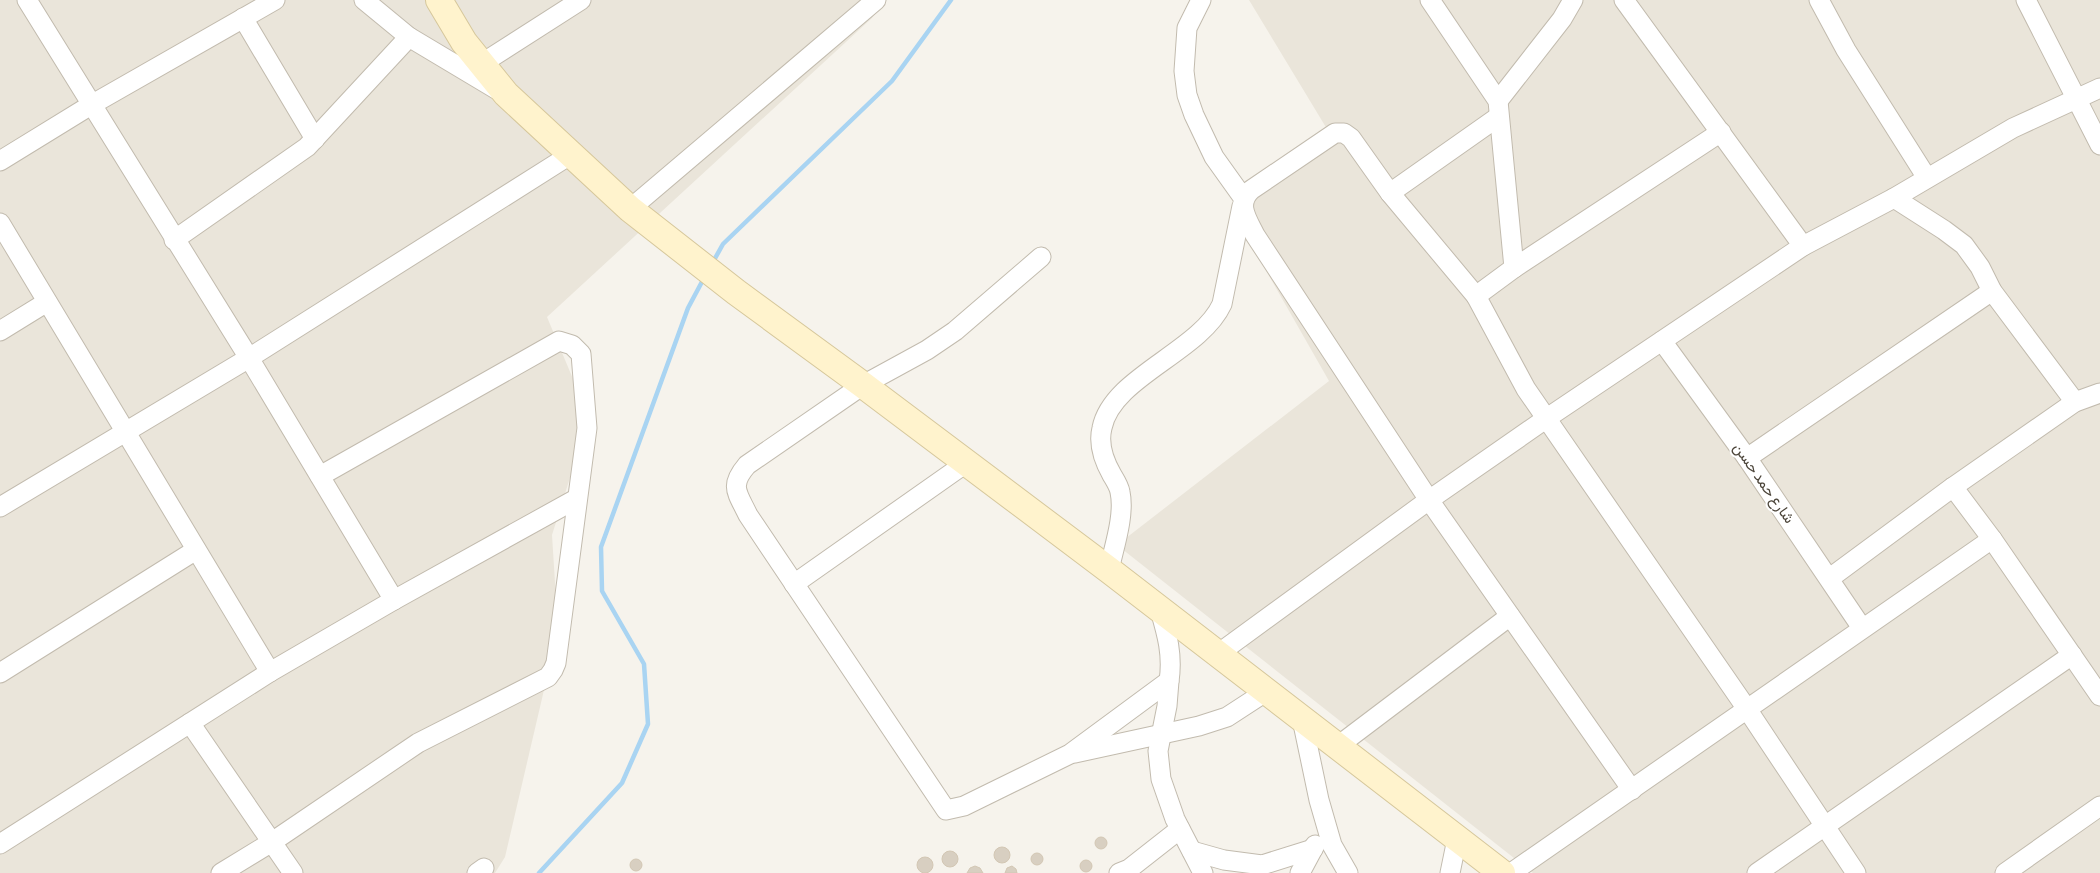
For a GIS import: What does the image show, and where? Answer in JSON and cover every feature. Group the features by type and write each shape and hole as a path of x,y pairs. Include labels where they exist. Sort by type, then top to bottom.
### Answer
{"street":[{"path":"27,0 174,240 249,358 394,600"},
{"path":"0,161 92,105 274,0"},
{"path":"364,0 409,37 506,94"},
{"path":"439,0 464,42 506,94 630,209 736,292 1109,570 1502,873"},
{"path":"481,64 581,0"},
{"path":"1201,0 1187,28 1184,71 1186,95 1214,157 1243,203 1255,235 1429,500 1632,790"},
{"path":"1430,0 1498,109 1514,268"},
{"path":"1390,193 1498,109 1562,19 1573,0"},
{"path":"1624,0 1803,246"},
{"path":"1819,0 1846,50 1927,178"},
{"path":"2026,0 2100,145"},
{"path":"630,209 870,2"},
{"path":"243,18 315,139"},
{"path":"174,240 294,156 315,139 409,37"},
{"path":"1218,654 1429,500 1546,418 1803,246 1894,198 2013,128 2100,88"},
{"path":"1476,296 1514,268 1721,132"},
{"path":"1109,570 1122,506 1120,490 1100,447 1102,427 1111,406 1123,391 1177,351 1217,314 1222,304 1243,203 1251,190 1335,133 1344,133 1351,138 1390,193 1476,296 1526,389 1747,709 1856,873"},
{"path":"0,507 124,431 249,358 570,155"},
{"path":"1894,198 1964,245 1980,267 1992,291 2075,402"},
{"path":"0,223 270,672"},
{"path":"1041,257 955,331 927,350 863,385 747,465 737,476 736,490 748,515 946,810 964,806 1070,754 1168,681"},
{"path":"1747,458 1992,291"},
{"path":"0,332 47,302"},
{"path":"221,873 272,842 418,743 548,677 553,670 556,663 576,499 587,428 580,354 572,345 559,341 320,476"},
{"name":"شارع حمد حسن","path":"1662,341 1747,458 1830,578 1862,628"},
{"path":"1830,578 1953,487 2075,402 2100,393"},
{"path":"794,584 966,463"},
{"path":"1953,487 1992,539 2100,696"},
{"path":"0,844 270,672 394,600 576,499"},
{"path":"1511,873 1992,539"},
{"path":"0,673 196,550"},
{"path":"1160,610 1170,648 1172,666 1168,681 1163,734 1158,751 1160,779 1180,829 1203,873"},
{"path":"1338,746 1510,616"},
{"path":"1757,873 2072,655"},
{"path":"1070,754 1199,726 1227,717 1267,691"},
{"path":"1302,719 1332,845 1348,873"},
{"path":"190,723 293,873"},
{"path":"1300,873 1319,836 1322,809"},
{"path":"2005,873 2099,809"},
{"path":"1119,873 1129,869 1180,829"},
{"path":"1450,873 1457,838"},
{"path":"1192,851 1224,860 1262,865 1313,849"}],"shaded area":[{"path":"0,0 885,0 872,18 547,317 589,417 552,535 558,630 505,857 495,873 0,873"},
{"path":"1249,0 2100,0 2100,873 1533,873 1117,545 1329,381 1231,209 1327,129"}],"building":[{"path":"1101,837 1107,843 1101,849 1095,843"},
{"path":"999,847 1005,847 1010,852 1008,861 999,863 994,858 994,852"},
{"path":"947,851 953,851 958,856 956,865 947,867 942,862 942,856"},
{"path":"1037,853 1043,859 1037,865 1031,859"},
{"path":"922,857 928,857 933,862 931,871 922,873 917,868 917,862"},
{"path":"634,859 638,859 642,865 638,871 634,871 630,867 630,863"},
{"path":"1086,860 1092,866 1086,872 1080,866"},
{"path":"975,866 980,868 983,873 967,873 970,868"},
{"path":"1012,866 1016,869 1017,873 1005,873 1007,868"}],"waterway":[{"path":"713,262 723,244 892,81 951,0"},
{"path":"539,873 622,783 648,724 644,664 602,591 601,547 688,308 704,278"}]}
